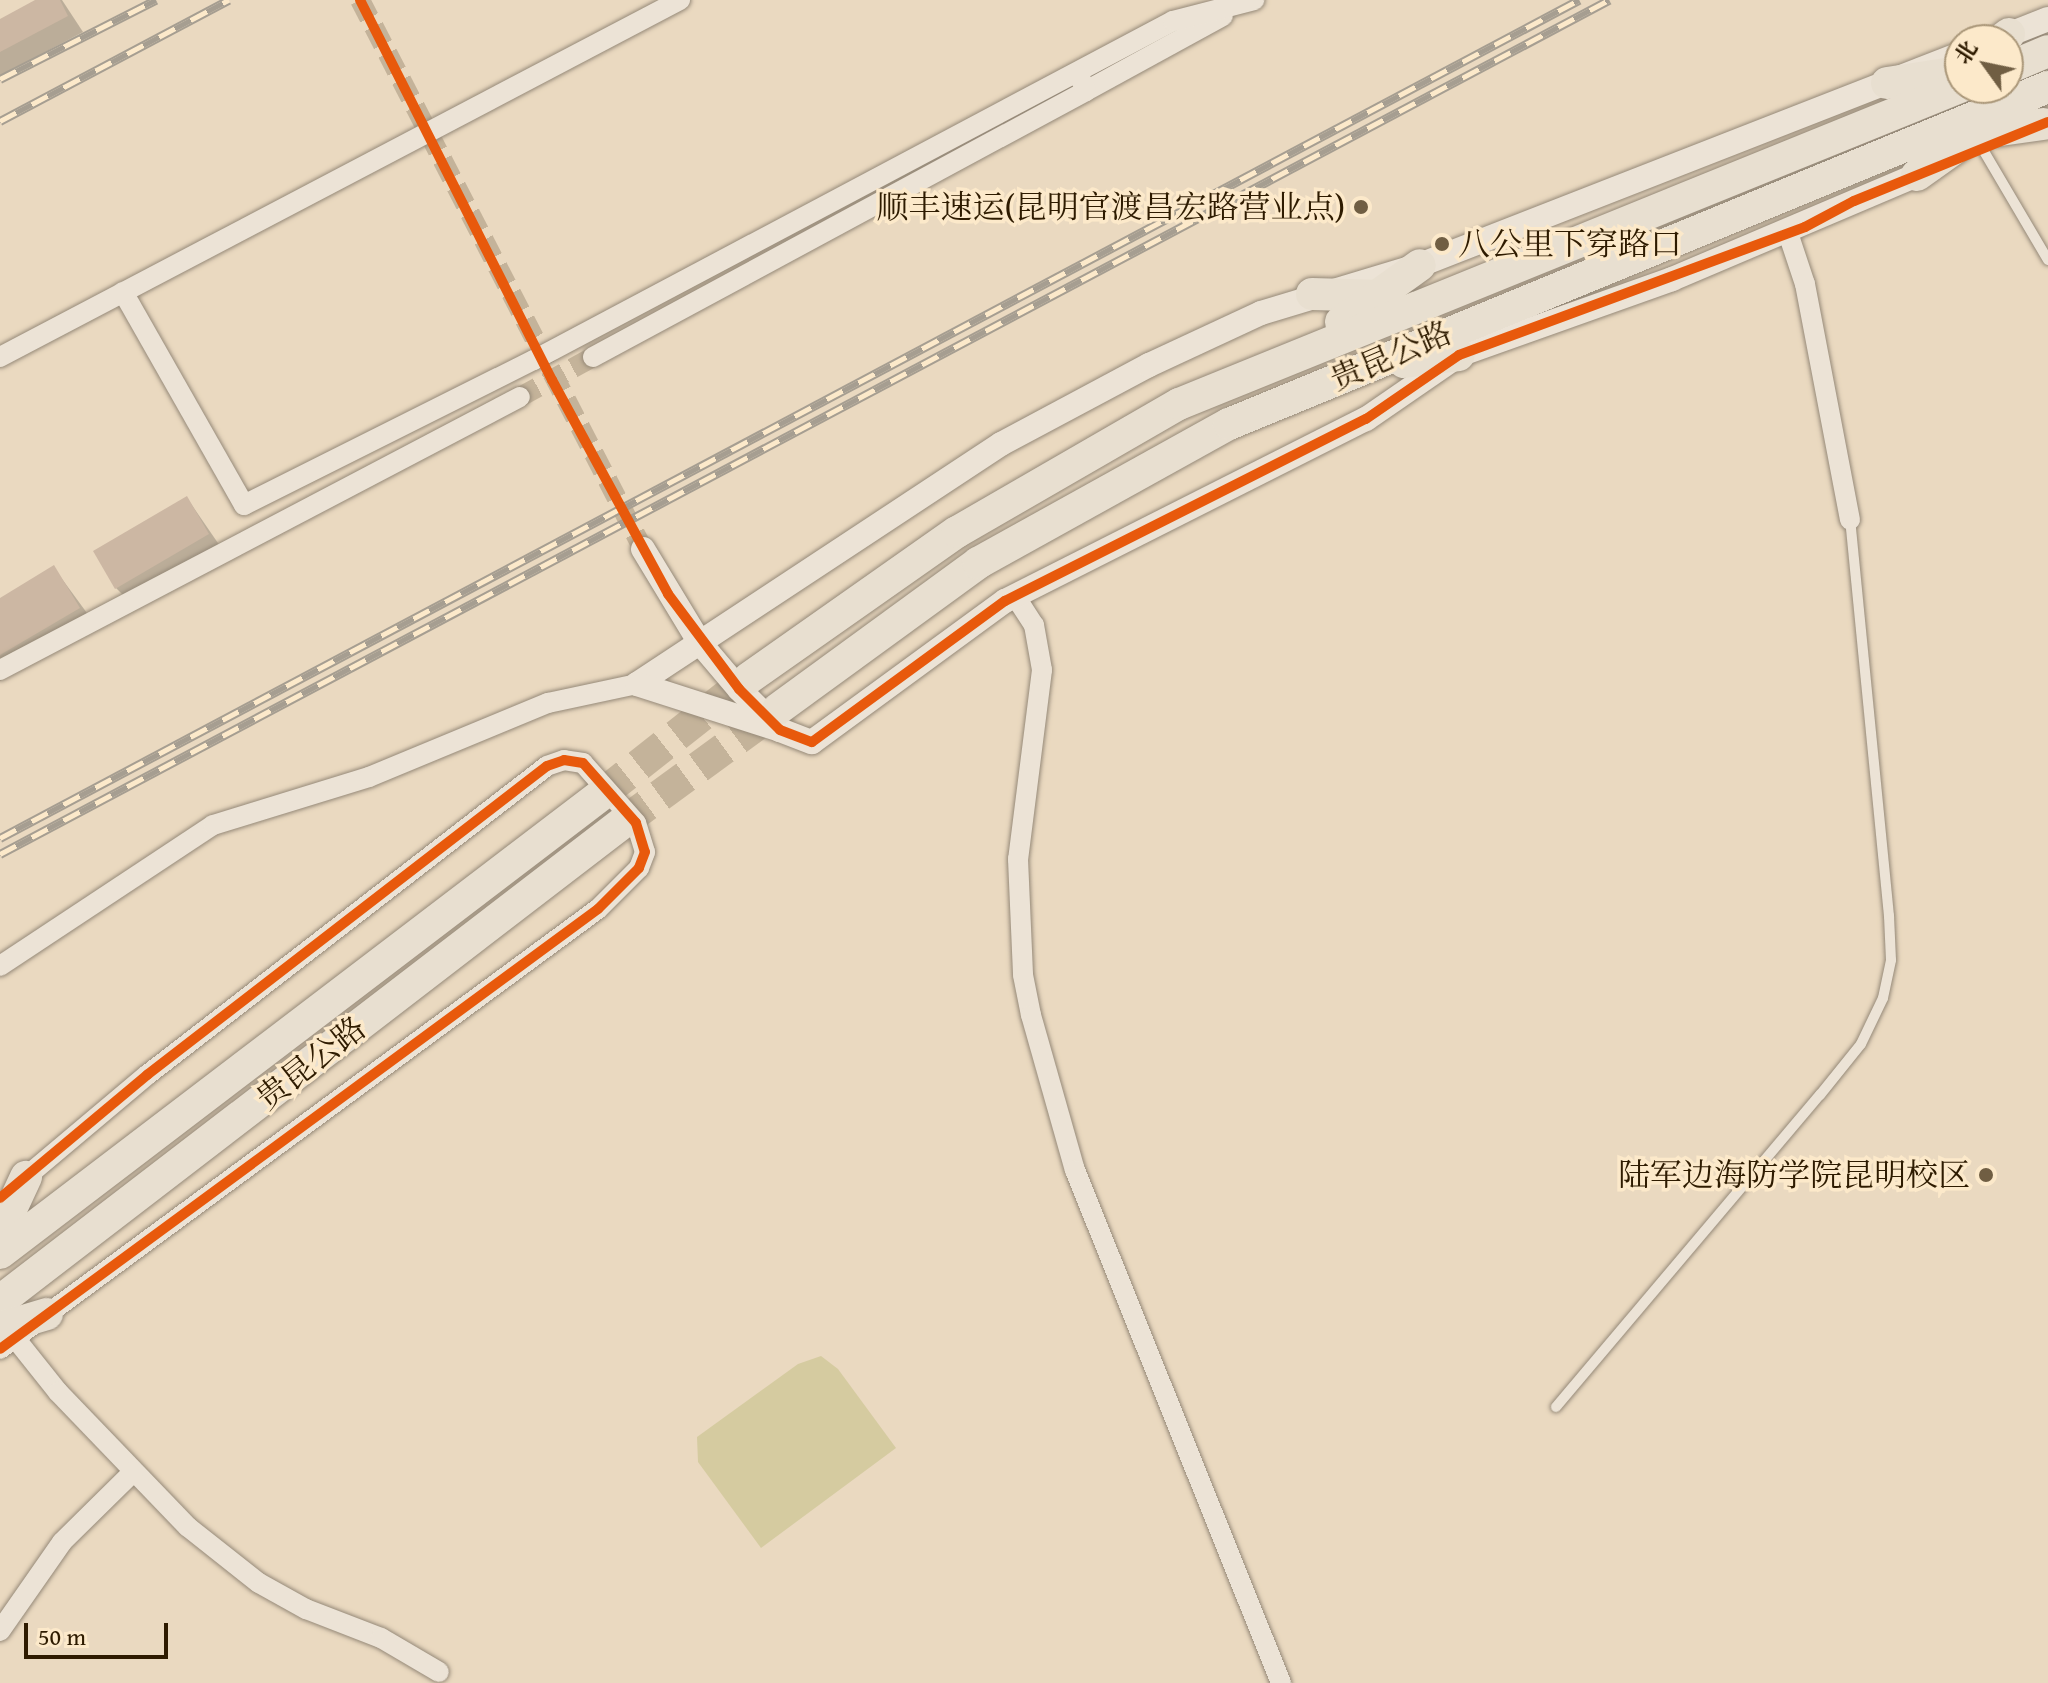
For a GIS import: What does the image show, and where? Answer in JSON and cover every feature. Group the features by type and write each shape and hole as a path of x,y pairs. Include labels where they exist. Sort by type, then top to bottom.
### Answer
{"highway":[{"name":"贵昆公路","path":"749,678 869,592 1036,483 1179,404 1295,353 1448,293 1944,76"},
{"path":"1917,175 2040,90"},
{"name":"贵昆公路","path":"779,719 978,563 1143,468 1362,367 1907,144 2046,123"},
{"path":"1295,353 1420,265"},
{"path":"1312,294 1378,296 1448,293"},
{"path":"1362,367 1459,355"},
{"name":"贵昆公路","path":"1,1226 56,1208 601,795"},
{"name":"贵昆公路","path":"0,1301 621,824"},
{"path":"1,1226 26,1177"},
{"path":"4,1335 28,1280"},
{"path":"4,1335 47,1314"}],"street":[{"path":"0,357 680,0"},
{"path":"593,357 1082,83 1173,21 1253,0"},
{"path":"2024,41 2048,19"},
{"path":"245,504 1082,83"},
{"path":"0,966 213,825 369,777 548,703 637,684 1001,444 1149,365 1312,294 1420,265 1892,98"},
{"path":"1967,104 1976,133"},
{"path":"643,549 700,643 802,741 822,738 1015,596 1366,419 1459,355 1788,233 1917,175"},
{"path":"1788,233 1805,284 1850,520"},
{"path":"123,292 261,534"},
{"path":"0,670 520,397"},
{"path":"1015,596 1034,625 1042,670 1018,859 1023,975 1031,1015 1075,1170 1281,1683"},
{"path":"637,684 779,719"},
{"path":"26,1177 159,1066 547,766 564,760 583,763 636,823 645,852 639,868 598,909 47,1314"},
{"path":"4,1335 188,1527 259,1583 306,1609 381,1638 439,1672"},
{"path":"0,1631 62,1542 133,1472"}],"lane":[{"path":"1976,133 2048,260"},
{"path":"1556,1407 1861,1044 1883,998 1891,960 1889,916 1850,520"}],"shaded area":[{"path":"821,1356 838,1369 896,1448 761,1548 698,1462 697,1437 798,1364"}],"building":[{"path":"35,0 60,0 68,16 0,52 0,19"},
{"path":"187,496 209,534 115,589 93,551"},
{"path":"54,565 80,608 0,655 0,598"}],"tunnel":[{"path":"360,0 643,549"},
{"path":"520,397 593,357"},
{"path":"601,795 749,678"},
{"path":"621,824 778,709"}],"railway":[{"path":"0,79 156,0"},
{"path":"0,121 229,0"},
{"path":"0,838 1579,0"},
{"path":"0,854 1609,0"}],"cycle path":[{"path":"360,0 552,380 668,594 739,689 780,730 812,742 1005,601 1366,419 1459,355 1805,227 1854,201 2048,122"},
{"path":"0,1198 147,1075 547,766 564,760 583,763 636,823 645,852 639,868 598,909 0,1349"}],"place":[{"name":"顺丰速运(昆明官渡昌宏路营业点)","path":"1361,207"},
{"name":"八公里下穿路口","path":"1442,244"},
{"name":"陆军边海防学院昆明校区","path":"1986,1175"}]}
